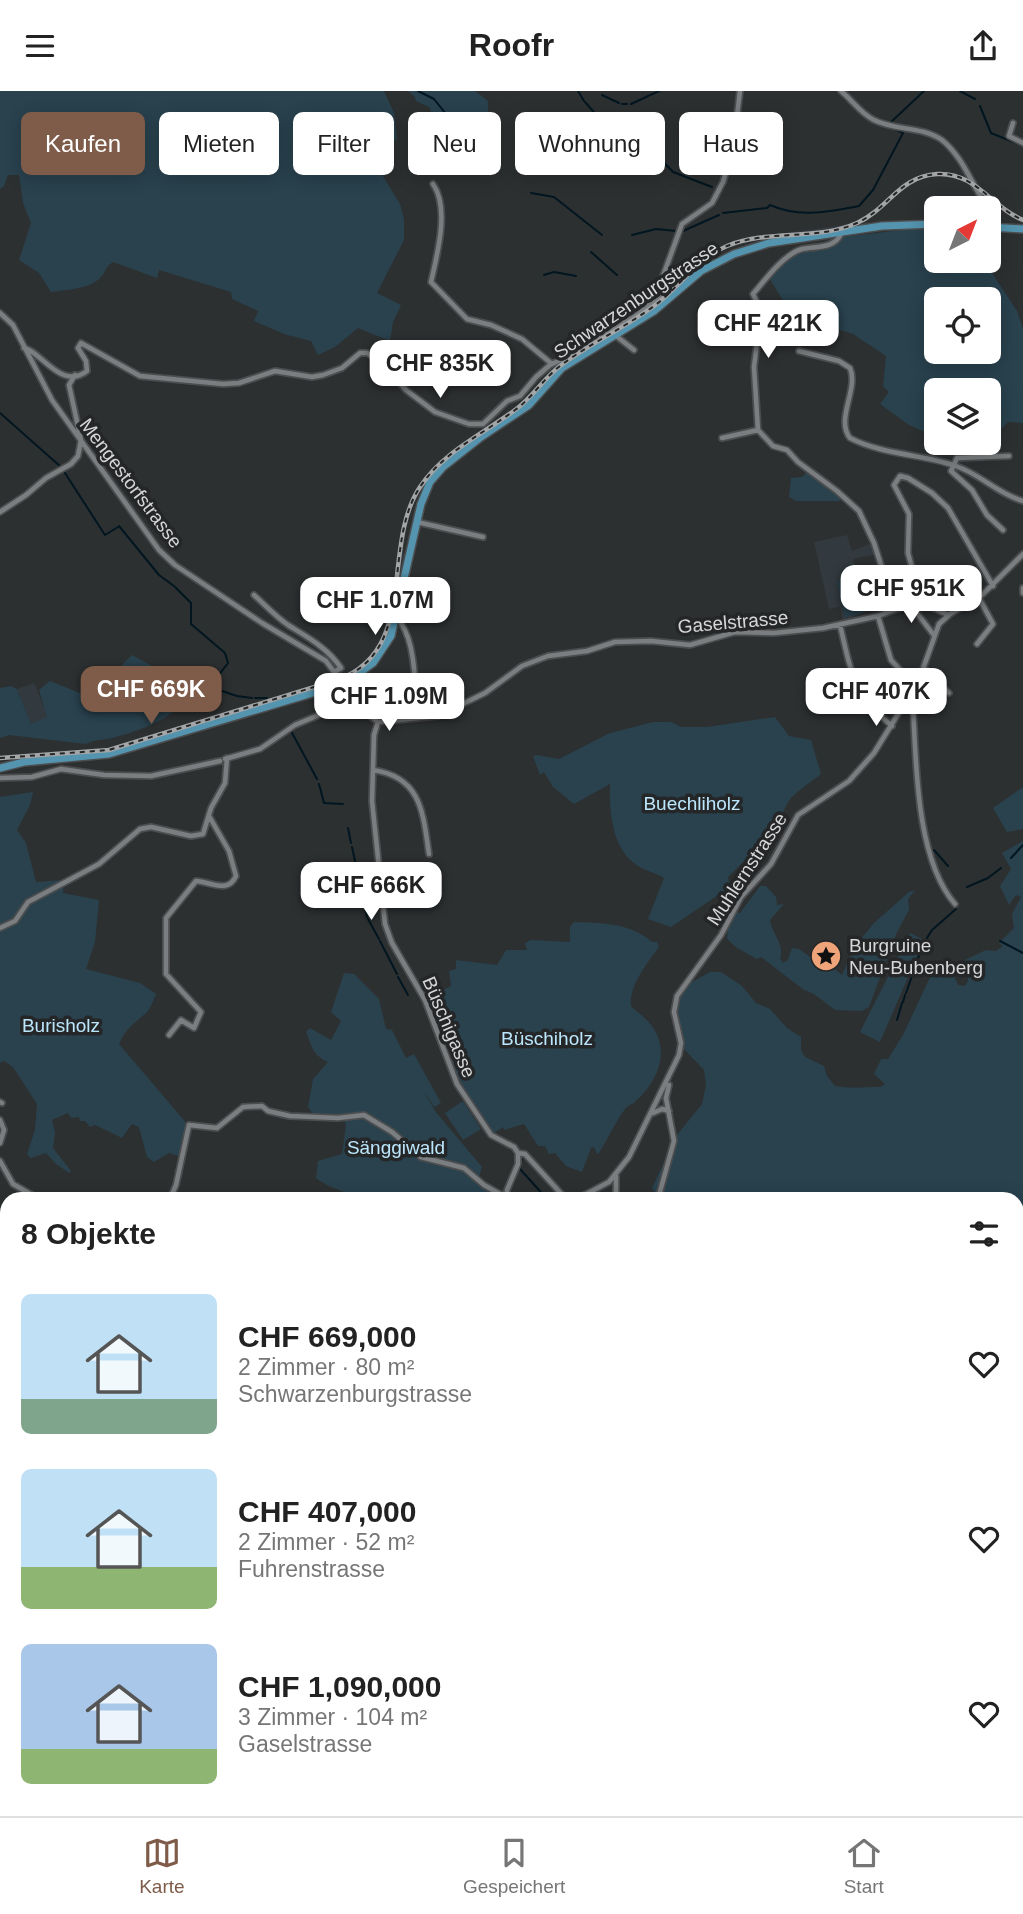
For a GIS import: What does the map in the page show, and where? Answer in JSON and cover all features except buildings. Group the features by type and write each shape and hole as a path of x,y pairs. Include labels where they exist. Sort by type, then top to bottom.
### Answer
{"main road":[{"name":"Schwarzenburgstrasse","path":"0,768 27,761 106,755 294,697 339,686 362,673 378,658 389,641 397,618 426,490 437,473 529,405 560,370 654,311 692,277 724,258 769,243 895,225 924,224"},
{"path":"1001,226 1023,229"}],"street":[{"path":"24,348 32,351 44,364 64,374 75,375 84,373 87,369 78,348 81,343 140,376 228,385 275,371 318,376 342,368 363,348 429,408 463,423 486,423 507,401 520,396 536,377 552,364 581,350 637,315 660,296 659,287 682,224 712,203 723,182 733,149 740,91"},
{"path":"841,91 873,120 905,130 927,132 943,141 963,166 980,196"},
{"path":"1013,123 1009,136 1023,143"},
{"path":"433,184 441,196 442,226 431,282 467,319 491,325 522,339 552,364"},
{"path":"841,234 836,241 824,246 797,251 753,294 761,311 754,367 758,430 773,446 788,450 859,511 874,543 895,609"},
{"name":"Mengestorfstrasse","path":"0,313 11,323 46,391 134,518 165,556 262,623 326,661 334,672"},
{"path":"615,335 634,350"},
{"path":"799,351 839,361 852,371 845,428 848,435 867,445 953,465 1023,501"},
{"path":"0,512 78,456 80,440 69,385 64,374"},
{"path":"69,385 75,375"},
{"path":"520,396 529,405"},
{"path":"722,438 758,430"},
{"path":"1003,530 987,515 969,487 952,474 954,460 960,457 1009,456"},
{"path":"948,615 921,601 908,553 909,514 894,485 900,476 932,493 948,508 993,586"},
{"path":"417,522 483,537"},
{"name":"Muhlernstrasse","path":"593,1192 616,1176 635,1148 672,1074 680,1049 674,1009 682,986 721,935 741,897 774,859 795,818 862,769 908,700 924,668 933,634 948,615 979,598 1023,554"},
{"path":"254,596 286,624 309,636 330,655 341,668 334,672 339,686 350,702 378,722"},
{"path":"402,596 435,597"},
{"path":"977,644 993,626 979,598"},
{"name":"Gaselstrasse","path":"378,722 435,716 491,690 522,666 548,656 590,650 615,642 651,641 688,645 735,632 774,633 840,625 878,616 921,601"},
{"path":"910,604 933,634"},
{"path":"878,616 891,660 911,682"},
{"path":"397,618 410,644 415,716"},
{"path":"840,625 863,699 891,726"},
{"path":"924,668 949,693"},
{"path":"908,700 913,706 918,807 939,879 956,904"},
{"path":"0,779 32,777 61,769 104,775 151,776 260,749 295,725 350,702"},
{"name":"Büschigasse","path":"378,722 374,735 373,820 380,864 382,914 387,931 425,1000 457,1084 491,1135 518,1153 525,1154 560,1192"},
{"path":"0,928 15,921 28,902 42,897 99,864 140,829 151,827 199,836 206,830 209,815 225,783 224,759"},
{"path":"373,770 395,776 416,795 425,824 429,853"},
{"path":"169,1035 180,1020 194,1028 201,1012 166,974 166,918 196,881 225,886 233,882 236,876 229,851 209,815"},
{"path":"660,1192 674,1141 667,1094 672,1074"},
{"path":"173,1192 188,1126 191,1124 215,1128 241,1107 258,1106 290,1116 368,1117 400,1138 421,1157 464,1168 496,1192"},
{"path":"652,1114 662,1109 669,1111"},
{"path":"0,1120 4,1130 0,1143"},
{"path":"507,1192 519,1164 518,1153"},
{"path":"0,1161 13,1184 27,1192"},
{"path":"616,1176 616,1192"}],"shaded area":[{"path":"933,173 952,174 968,179 990,196 986,196 967,180 933,175 904,185 872,214 851,226 751,240 735,244 708,258 656,307 568,362 527,403 443,463 428,478 415,498 407,523 403,552 408,560 387,635 376,652 388,629 403,528 409,506 422,482 442,461 517,407 559,366 657,303 696,264 719,248 751,238 850,224 871,213 903,183"},
{"path":"1001,204 1023,221 1006,212"},
{"path":"847,535 852,551 872,543 876,554 853,559 866,612 843,621 840,607 829,609 814,542"},
{"path":"376,653 371,661 352,675 109,751 0,759 108,749 337,679 361,668"},
{"path":"34,683 48,717 31,724 17,689"}],"green space":[{"path":"0,91 384,91 394,112 293,112 293,175 382,175 400,204 404,219 404,240 377,293 401,305 393,322 390,341 358,328 335,347 318,355 311,341 284,334 254,321 258,311 232,299 231,292 159,270 157,278 113,262 101,277 89,285 51,292 39,273 19,260 31,223 23,203 19,175 8,175 0,189"},
{"path":"408,91 475,91 488,101 489,112 432,112 429,107 416,101"},
{"path":"394,113 397,139 394,141"},
{"path":"924,227 924,273 992,273 1017,311 1023,329 1023,423 1008,422 1001,428 1001,378 924,378 924,432 909,425 880,404 889,392 883,386 886,356 853,334 800,318 783,301 770,279 782,264 799,252 829,246 842,237"},
{"path":"808,471 844,496 839,501 796,501 789,497 791,478 802,477"},
{"path":"856,577 864,612 845,617 837,582"},
{"path":"132,655 167,674 187,691 177,709 168,716 134,731 86,744 9,735 0,738 0,688 11,686 17,689 31,724 47,717 39,690 50,681 92,698 100,705 98,700 109,678"},
{"name":"Buechliholz","path":"775,717 789,736 811,740 821,774 789,801 777,840 771,844 761,844 728,877 730,887 671,927 648,919 664,878 629,859 617,840 610,806 610,784 574,804 553,787 544,772 540,775 533,756 559,759 610,733 653,722 671,722 681,727 707,727"},
{"path":"1023,787 1023,829 1007,832 993,808"},
{"name":"Burisholz","path":"33,792 30,805 17,830 26,843 36,882 64,880 63,893 99,900 95,942 86,969 140,983 156,994 148,1010 127,1031 119,1044 188,1125 179,1156 169,1153 154,1162 147,1157 139,1127 132,1124 122,1138 95,1125 90,1127 85,1121 80,1121 79,1117 71,1118 68,1113 52,1120 55,1133 53,1148 71,1171 69,1173 46,1153 31,1158 27,1154 35,1130 37,1104 13,1067 4,1061 0,1063 0,797"},
{"path":"1023,841 1023,1192 655,1192 652,1188 677,1135 702,1104 706,1085 704,1070 683,1048 675,1017 676,1001 683,987 710,972 721,972 742,986 756,1003 770,1009 787,1028 801,1037 801,1050 805,1057 824,1066 827,1076 835,1086 880,1087 885,1084 874,1074 881,1059 888,1059 903,1035 931,975 947,961 958,985 965,986 968,981 965,960 986,950 996,951 1003,946 999,943 1014,928 1012,914 1021,897 1016,895 1009,905 1000,886 1011,869 1002,853"},
{"path":"760,886 766,886 776,897 777,905 784,904 770,920 780,944 780,958 783,963 788,960 792,948 799,949 817,962 818,956 811,949 831,943 836,947 831,966 842,975 855,946 874,923 909,892 915,890 908,899 909,910 897,932 869,1007 862,1011 835,1010 761,957 757,959 727,939 728,924 734,912 740,913"},
{"name":"Büschiholz","path":"574,922 625,928 657,942 659,947 636,982 631,998 631,1006 649,1022 657,1035 661,1055 656,1075 644,1093 624,1110 599,1153 597,1154 594,1147 591,1148 582,1172 566,1166 555,1153 549,1154 545,1146 538,1146 524,1124 504,1130 503,1127 491,1135 456,1081 424,997 428,997 437,1016 445,1012 442,991 451,986 449,971 456,969 456,960 497,965 506,950 527,950 525,943 531,940 570,942 570,927"},
{"path":"910,933 924,940 880,1042 860,1032"},
{"name":"Sänggiwald","path":"344,973 354,974 379,999 386,1029 392,1030 406,1058 414,1054 441,1103 434,1107 422,1088 435,1111 482,1167 478,1180 490,1188 496,1188 498,1192 346,1192 316,1178 318,1161 342,1154 346,1125 344,1119 313,1114 308,1107 313,1079 328,1062 316,1053 306,1032 310,1028 331,1040 341,1021 331,1012"},
{"path":"463,1101 481,1129 463,1140 445,1113"}],"waterway":[{"path":"418,91 434,99 444,112"},
{"path":"578,91 584,101"},
{"path":"631,104 659,91"},
{"path":"890,123 924,91"},
{"path":"960,91 975,99"},
{"path":"602,95 619,103"},
{"path":"585,102 608,128 642,140 673,172 712,187"},
{"path":"622,104 627,104"},
{"path":"980,106 991,133 1023,146"},
{"path":"723,213 767,208 770,205 802,213 859,206 873,190 903,133 893,128"},
{"path":"531,193 554,197 602,235"},
{"path":"683,231 719,215"},
{"path":"632,235 656,229 676,231"},
{"path":"591,252 617,275"},
{"path":"544,275 554,272 576,276"},
{"path":"0,413 61,467"},
{"path":"63,470 105,535 118,527"},
{"path":"119,526 159,575 174,586"},
{"path":"175,587 191,603 191,624 225,653 228,663 212,684 213,688 252,698"},
{"path":"255,698 267,698"},
{"path":"291,731 317,779"},
{"path":"319,784 324,803 343,804"},
{"path":"348,828 351,843"},
{"path":"1011,858 1023,845"},
{"path":"352,847 367,917"},
{"path":"934,850 948,866"},
{"path":"967,887 988,878 1001,868"},
{"path":"925,941 932,930 956,909"},
{"path":"368,919 379,939"},
{"path":"380,941 397,974"},
{"path":"1000,941 1023,953"},
{"path":"917,961 921,950"},
{"path":"913,971 916,964"},
{"path":"906,993 912,976"},
{"path":"398,977 408,995"},
{"path":"903,1002 905,995"},
{"path":"897,1020 902,1003"},
{"path":"443,1040 448,1053"},
{"path":"481,1115 491,1131"},
{"path":"522,1157 520,1169 541,1192"}],"railway":[{"path":"0,758 109,750 337,680 363,666 379,646 389,622 408,511 429,475 464,444 521,405 560,366 654,306 706,258 727,246 759,238 826,232 857,223 913,181 937,174 951,175 973,184 1023,220"}],"place":[{"name":"Burgruine Neu-Bubenberg","path":"826,956"}]}
